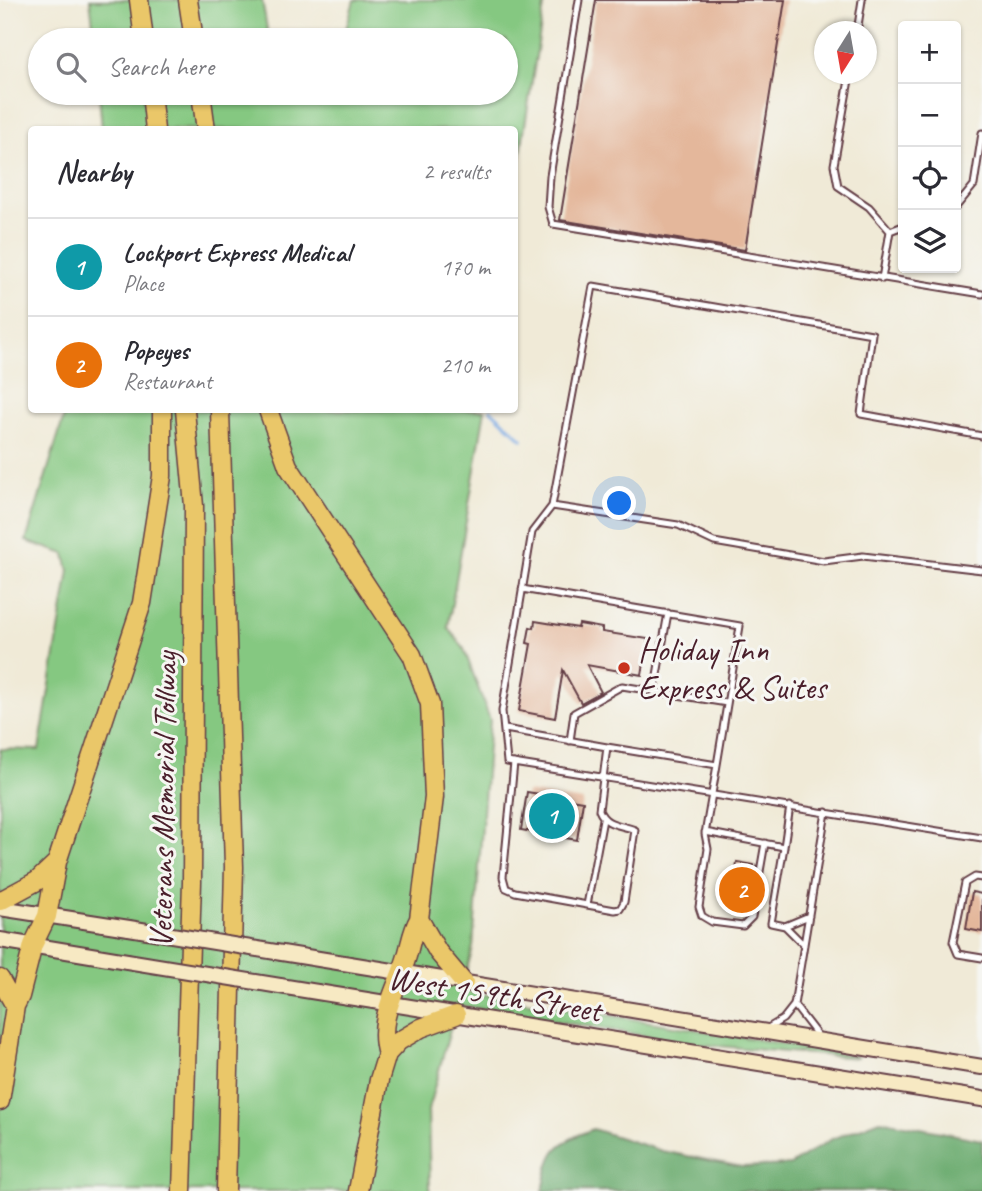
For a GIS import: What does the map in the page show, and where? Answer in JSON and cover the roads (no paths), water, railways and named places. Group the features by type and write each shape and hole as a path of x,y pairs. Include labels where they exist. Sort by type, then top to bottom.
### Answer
{"highway":[{"path":"139,0 142,28"},
{"path":"188,0 192,28"},
{"path":"152,105 155,126"},
{"path":"203,105 205,126"},
{"path":"0,1101 15,1006 33,945 47,916 57,862 142,603 162,476 162,413"},
{"name":"Veterans Memorial Tollway","path":"181,1191 192,882 194,506 185,413"},
{"name":"Veterans Memorial Tollway","path":"220,413 234,867 226,1191"},
{"path":"269,413 288,466 412,655 429,704 434,796 419,919 412,931 407,958 388,1004 384,1044 387,1054"},
{"path":"0,901 37,881 57,862"},
{"path":"419,919 438,952 464,983"},
{"path":"0,979 15,1006"},
{"path":"358,1191 379,1080 387,1054 399,1041 421,1028 456,1014"}],"main road":[{"name":"West 159th Street","path":"0,908 982,1067"},
{"name":"West 159th Street","path":"0,940 982,1099"}],"lane":[{"path":"579,0 550,176 548,207 553,224 982,294"},
{"path":"859,21 862,0"},
{"path":"848,84 834,164 838,186 869,207 890,231"},
{"path":"961,201 974,186 982,133"},
{"path":"890,231 898,228"},
{"path":"882,279 890,231"},
{"path":"982,436 861,414 872,334 593,286 552,506 532,532 502,711 507,762 982,838"},
{"path":"552,506 678,525 714,542 824,561 863,556 982,570"},
{"path":"522,589 740,626 705,832 708,849 699,907 702,916 712,922 743,926 752,917 765,843"},
{"path":"654,691 668,613"},
{"path":"570,741 574,713 622,686 727,704"},
{"path":"505,729 717,765"},
{"path":"514,763 503,877 506,888 515,892 615,910 620,909 624,902 635,830 610,824 599,810 607,747"},
{"path":"790,806 771,923 785,926 804,945"},
{"path":"762,1032 783,1019 794,1005 826,812"},
{"path":"587,905 603,818"},
{"path":"705,832 784,847"},
{"path":"982,878 975,877 965,883 953,942 958,954 982,958"},
{"path":"785,926 809,916"},
{"path":"794,1005 823,1041"}],"waterway":[{"path":"494,413 522,439"}],"place":[{"name":"Holiday Inn Express & Suites","path":"624,668"},
{"name":"Lockport Express Medical","path":"552,816"},
{"name":"Popeyes","path":"742,890"}]}
